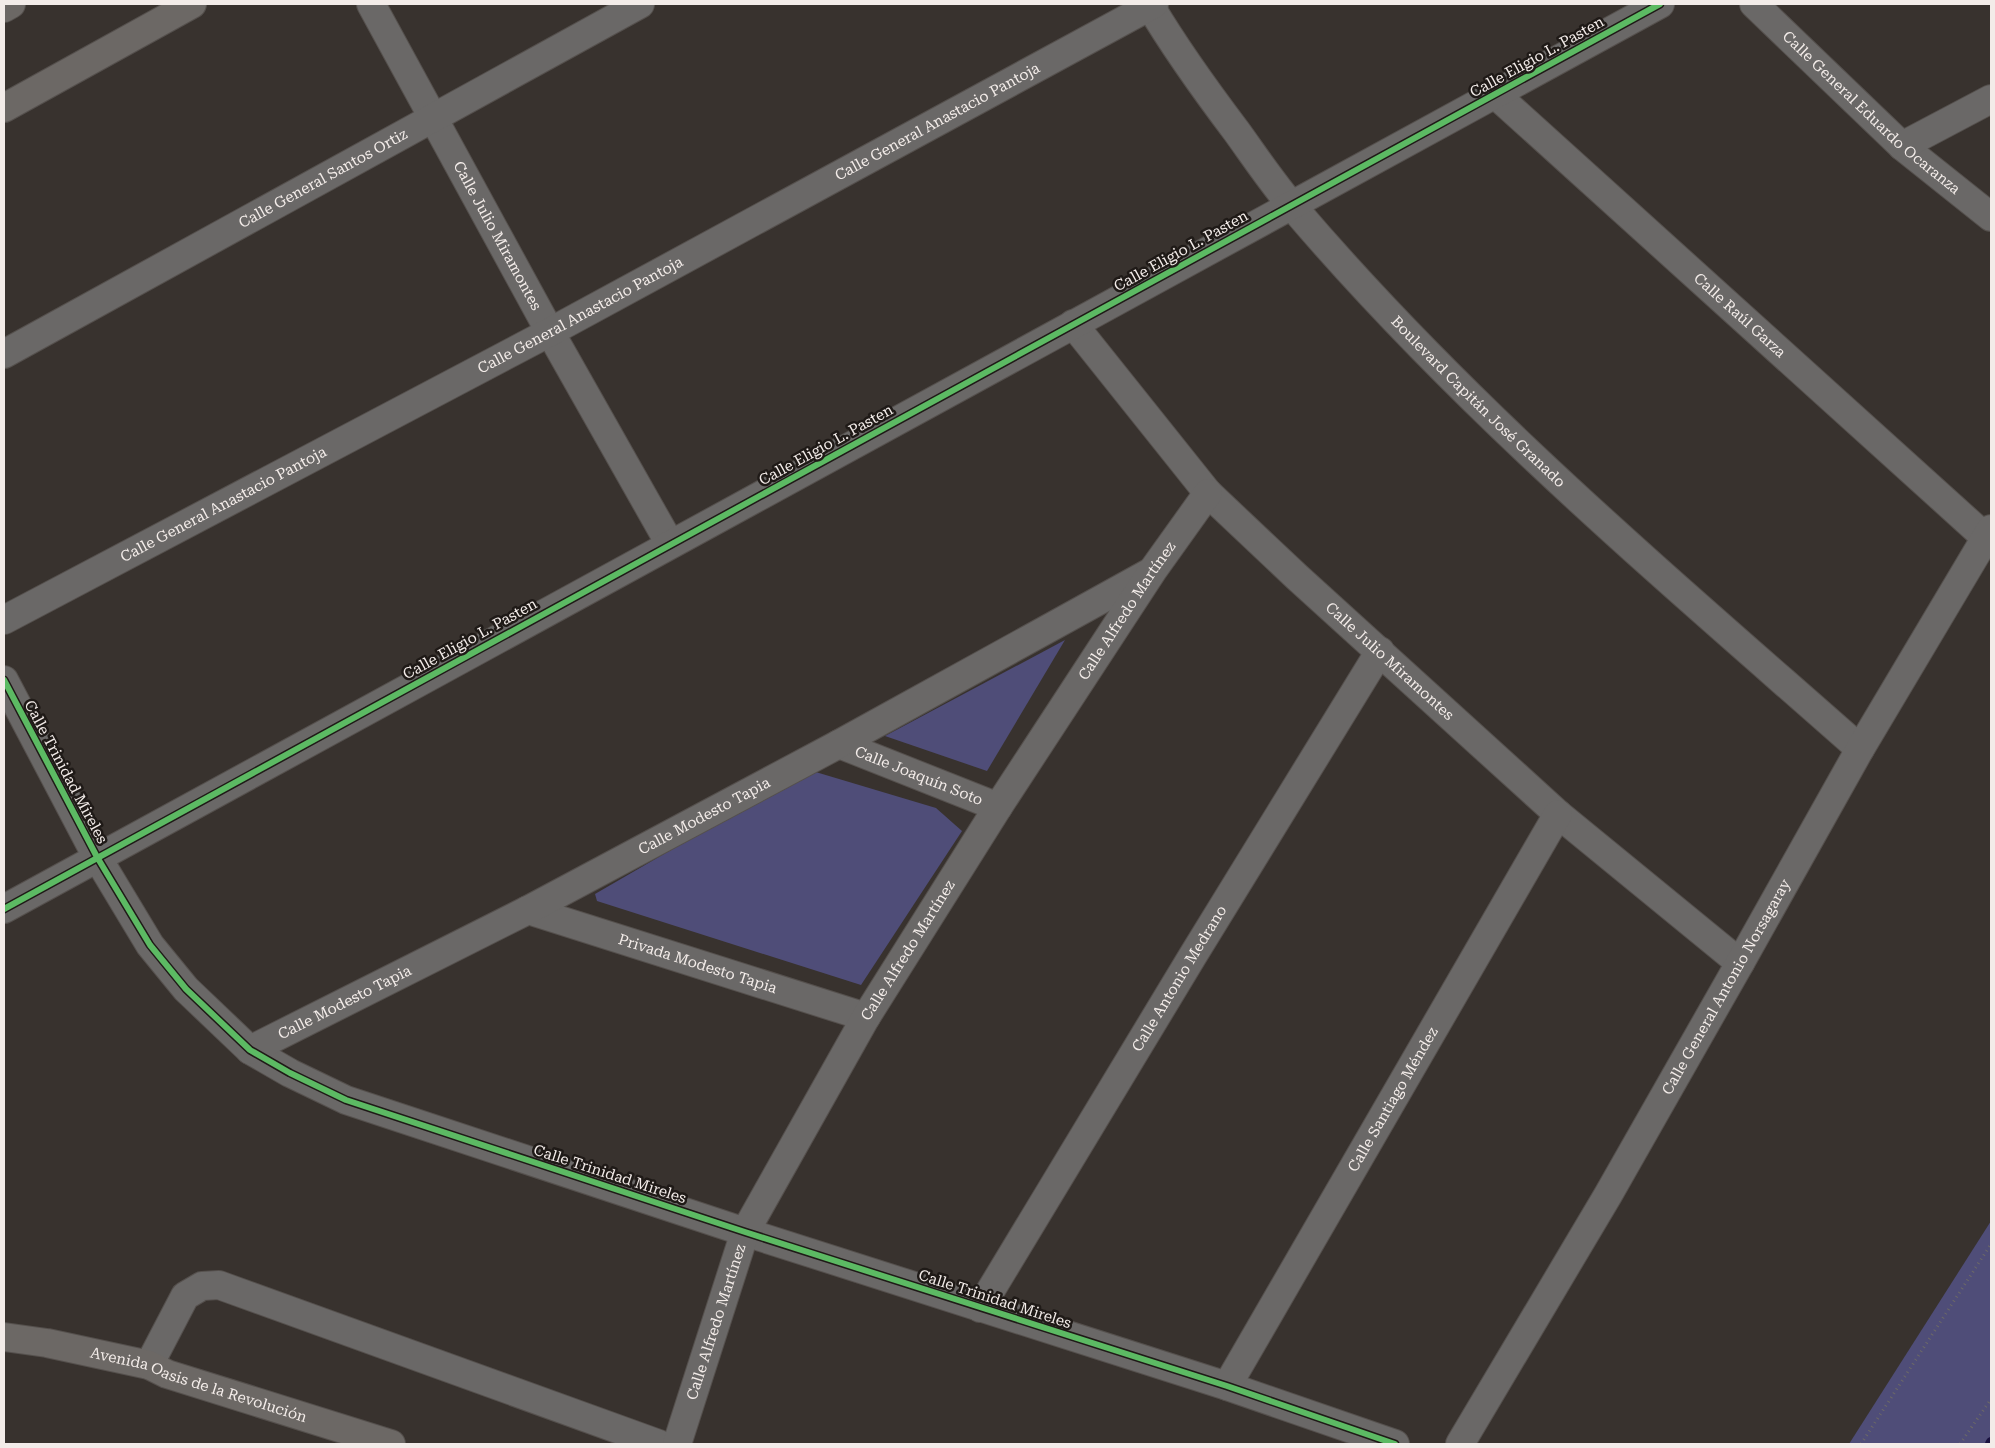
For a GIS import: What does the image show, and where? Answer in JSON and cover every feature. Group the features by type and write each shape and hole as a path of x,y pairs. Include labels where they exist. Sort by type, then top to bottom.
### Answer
{"main road":[{"path":"4,8 11,4"},
{"path":"4,108 192,4"},
{"name":"Avenida Oasis de la Revolución","path":"4,1337 47,1343 149,1365 167,1374 391,1444"}],"street":[{"name":"Calle Julio Miramontes","path":"371,4 550,332 670,544"},
{"name":"Calle General Santos Ortiz","path":"4,354 640,4"},
{"name":"Boulevard Capitán José Granado","path":"1151,4 1211,97 1291,205 1385,311 1483,411 1590,512 1860,749"},
{"name":"Calle General Anastacio Pantoja","path":"4,620 550,332 1151,4"},
{"name":"Calle Eligio L. Pasten","path":"4,909 1660,4"},
{"name":"Calle General Eduardo Ocaranza","path":"1754,4 1902,146 1991,217"},
{"name":"Calle Raúl Garza","path":"1495,94 1988,533"},
{"path":"1902,146 1991,98"},
{"name":"Calle Julio Miramontes","path":"1073,324 1208,493 1558,814 1740,964"},
{"name":"Calle Alfredo Martínez","path":"677,1444 745,1232 866,1017 998,807 1153,570 1208,493"},
{"name":"Calle General Antonio Norsagaray","path":"1460,1444 1608,1195 1860,749 1988,533"},
{"name":"Calle Modesto Tapia","path":"250,1050 528,910 839,744 1153,570"},
{"name":"Calle Antonio Medrano","path":"980,1308 1187,965 1380,651"},
{"name":"Calle Trinidad Mireles","path":"4,680 97,857 150,945 186,989 250,1050 290,1073 346,1100 745,1232 1227,1386 1395,1444"},
{"name":"Calle Joaquín Soto","path":"839,744 998,807"},
{"name":"Calle Santiago Méndez","path":"1227,1386 1558,814"},
{"name":"Privada Modesto Tapia","path":"528,910 866,1017"},
{"path":"149,1365 185,1296 202,1286 219,1285 658,1444"}],"path":[{"path":"1861,1444 1991,1244"},
{"path":"1960,1444 1991,1399"}],"shaded area":[{"path":"1065,640 987,771 885,736"},
{"path":"809,770 936,808 962,831 861,985 597,901 595,894"},
{"path":"1991,1221 1991,1444 1849,1444"}],"cycle path":[{"path":"4,909 1660,4"},
{"path":"4,680 97,857 150,945 186,989 250,1050 290,1073 346,1100 745,1232 1227,1386 1395,1444"}]}
